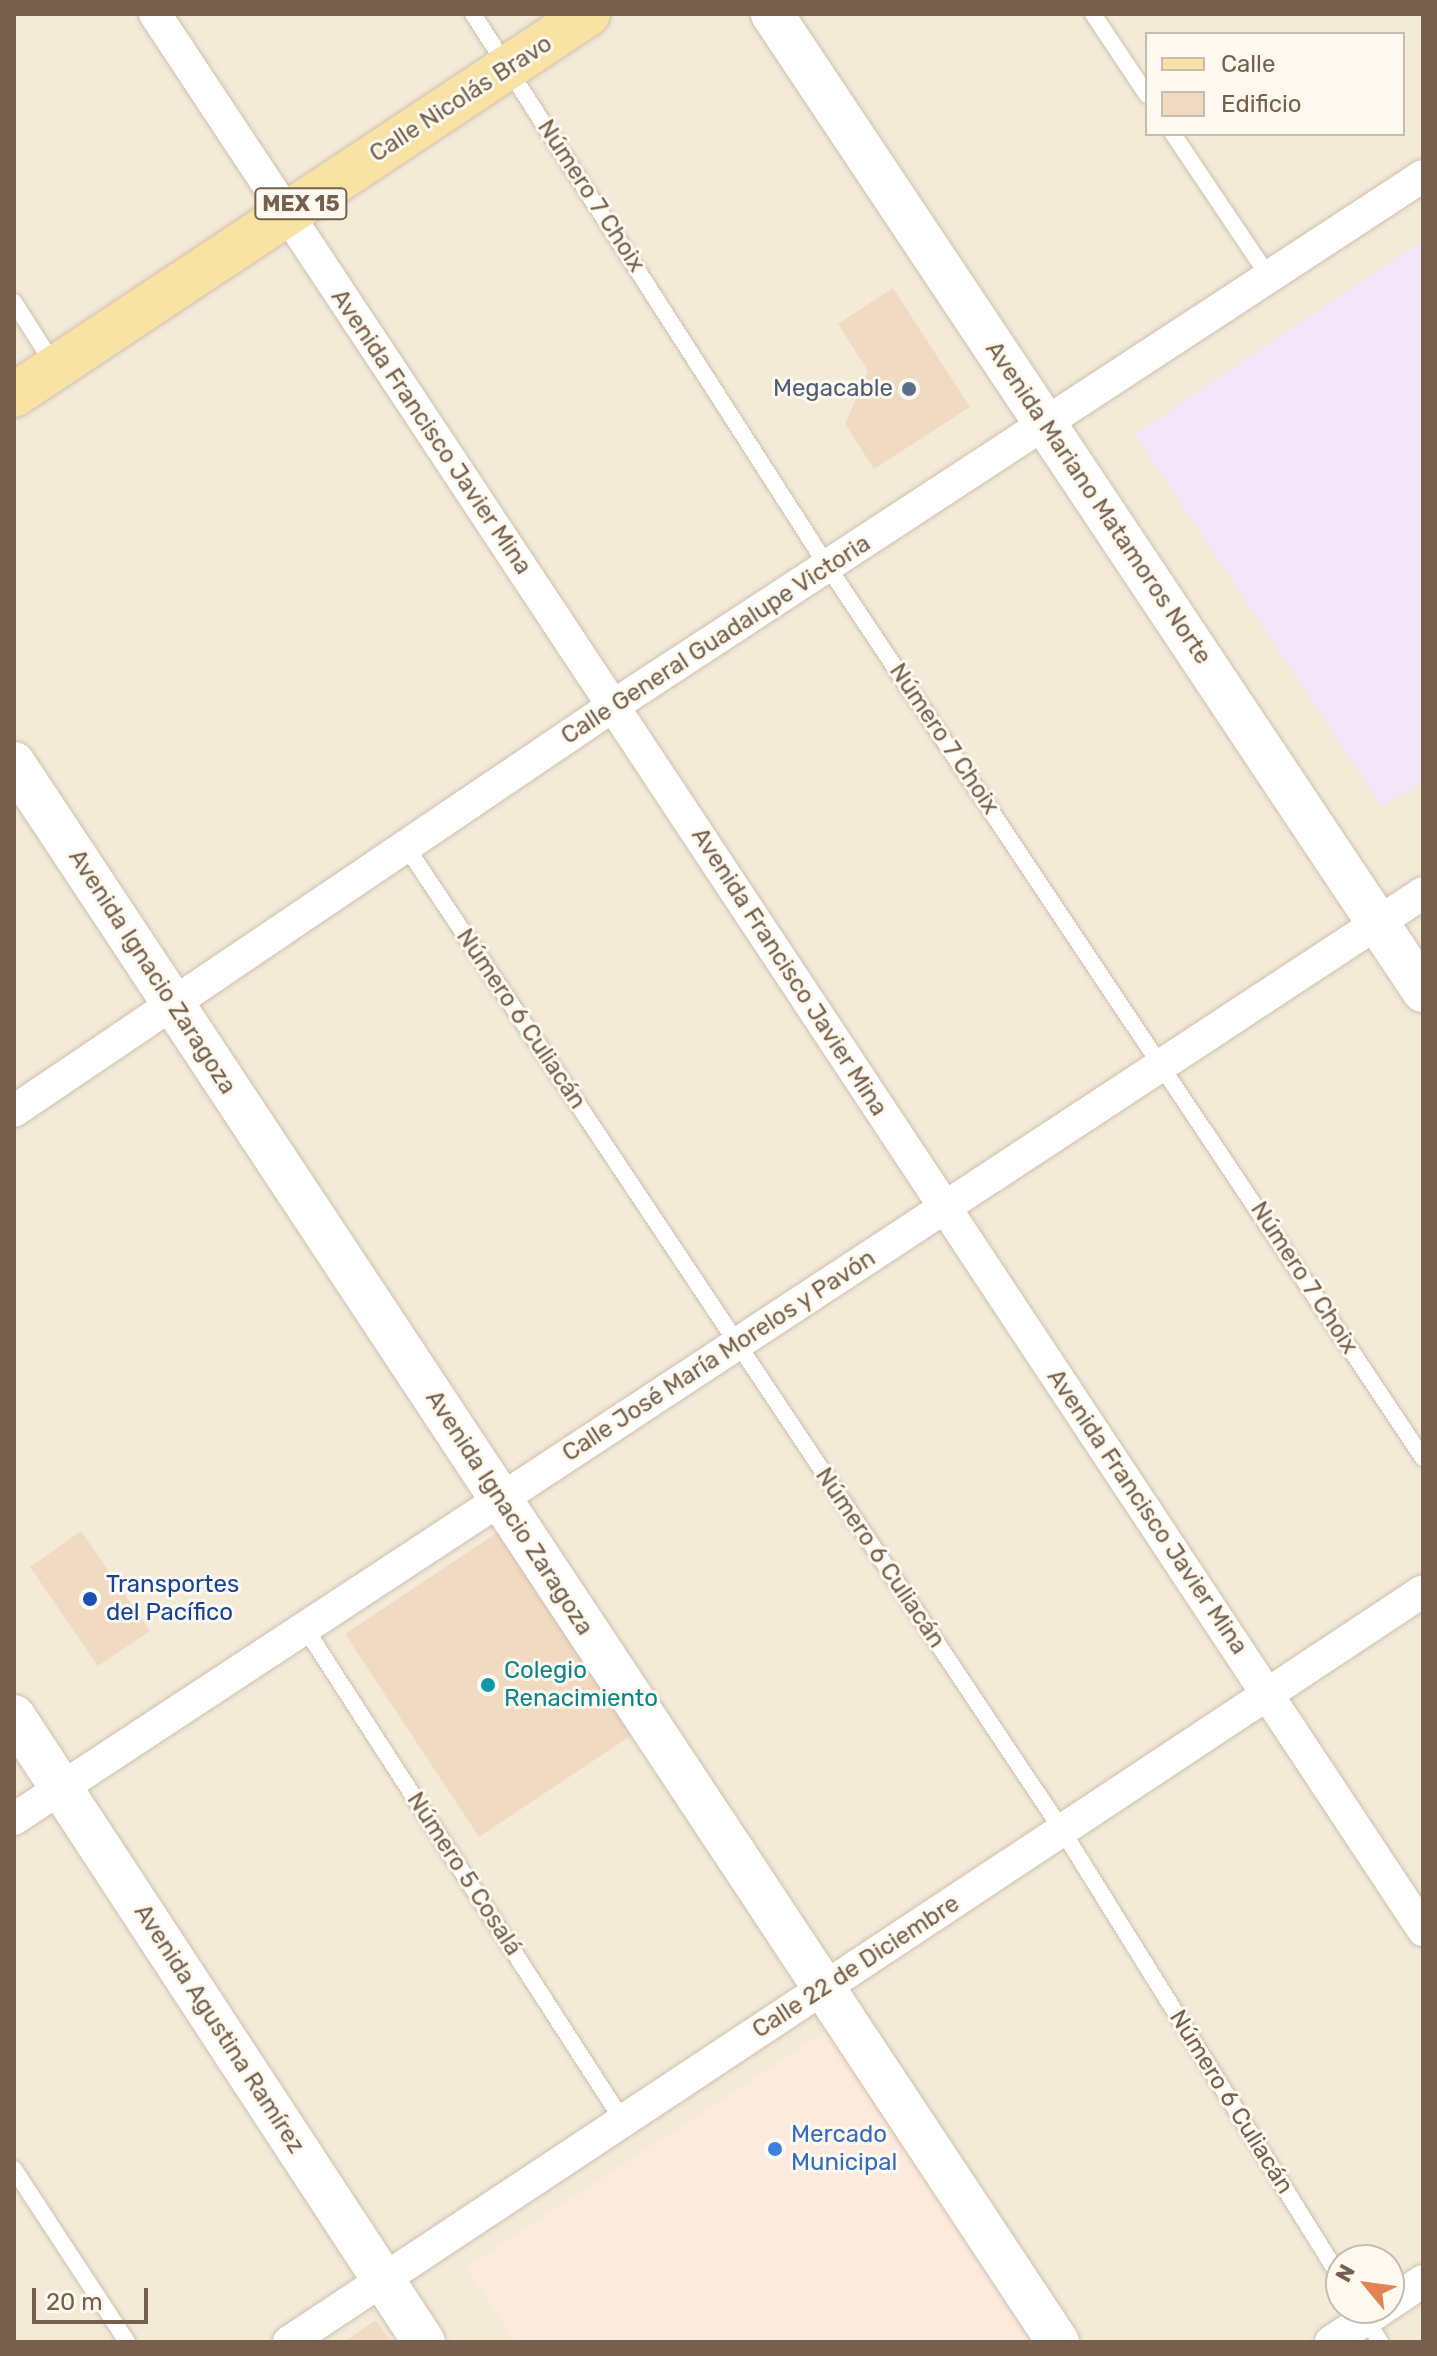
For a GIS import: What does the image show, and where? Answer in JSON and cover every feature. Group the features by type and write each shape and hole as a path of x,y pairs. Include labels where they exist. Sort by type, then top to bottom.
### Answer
{"main road":[{"name":"Calle Nicolás Bravo","path":"14,395 588,14"}],"street":[{"name":"Avenida Francisco Javier Mina","path":"155,14 1423,1930"},
{"name":"Avenida Mariano Matamoros Norte","path":"772,14 1423,991"},
{"name":"Calle General Guadalupe Victoria","path":"14,1111 171,1000 613,706 1423,176"},
{"name":"Avenida Ignacio Zaragoza","path":"14,763 1058,2342"},
{"name":"Calle José María Morelos y Pavón","path":"14,1819 1423,893"},
{"name":"Calle 22 de Diciembre","path":"289,2342 1423,1591"},
{"name":"Avenida Agustina Ramírez","path":"14,1716 424,2342"},
{"path":"1405,2294 1423,2281"},
{"path":"1331,2342 1361,2324"}],"lane":[{"name":"Número 7 Choix","path":"473,14 828,567 1163,1064 1423,1458"},
{"path":"1093,14 1145,92"},
{"path":"1174,136 1269,277"},
{"path":"14,302 56,367"},
{"name":"Número 6 Culiacán","path":"405,845 1062,1830 1325,2253"},
{"name":"Número 5 Cosalá","path":"305,1628 623,2121"},
{"path":"14,2169 127,2342"}],"shaded area":[{"path":"14,14 1423,14 1423,2342 14,2342"},
{"path":"1423,240 1423,781 1382,807 1135,434"},
{"name":"Mercado Municipal","path":"826,2031 1034,2342 515,2342 466,2267"}],"building":[{"name":"Megacable","path":"893,288 970,407 874,469 845,424 868,371 838,324"},
{"name":"Transportes del Pacífico","path":"81,1531 150,1631 98,1666 30,1567"},
{"name":"Colegio Renacimiento","path":"498,1532 632,1735 479,1837 345,1634"},
{"path":"376,2320 391,2342 344,2342"}],"place":[{"name":"Megacable","path":"909,389"},
{"name":"Transportes del Pacífico","path":"90,1599"},
{"name":"Colegio Renacimiento","path":"488,1685"},
{"name":"Mercado Municipal","path":"775,2149"}]}
